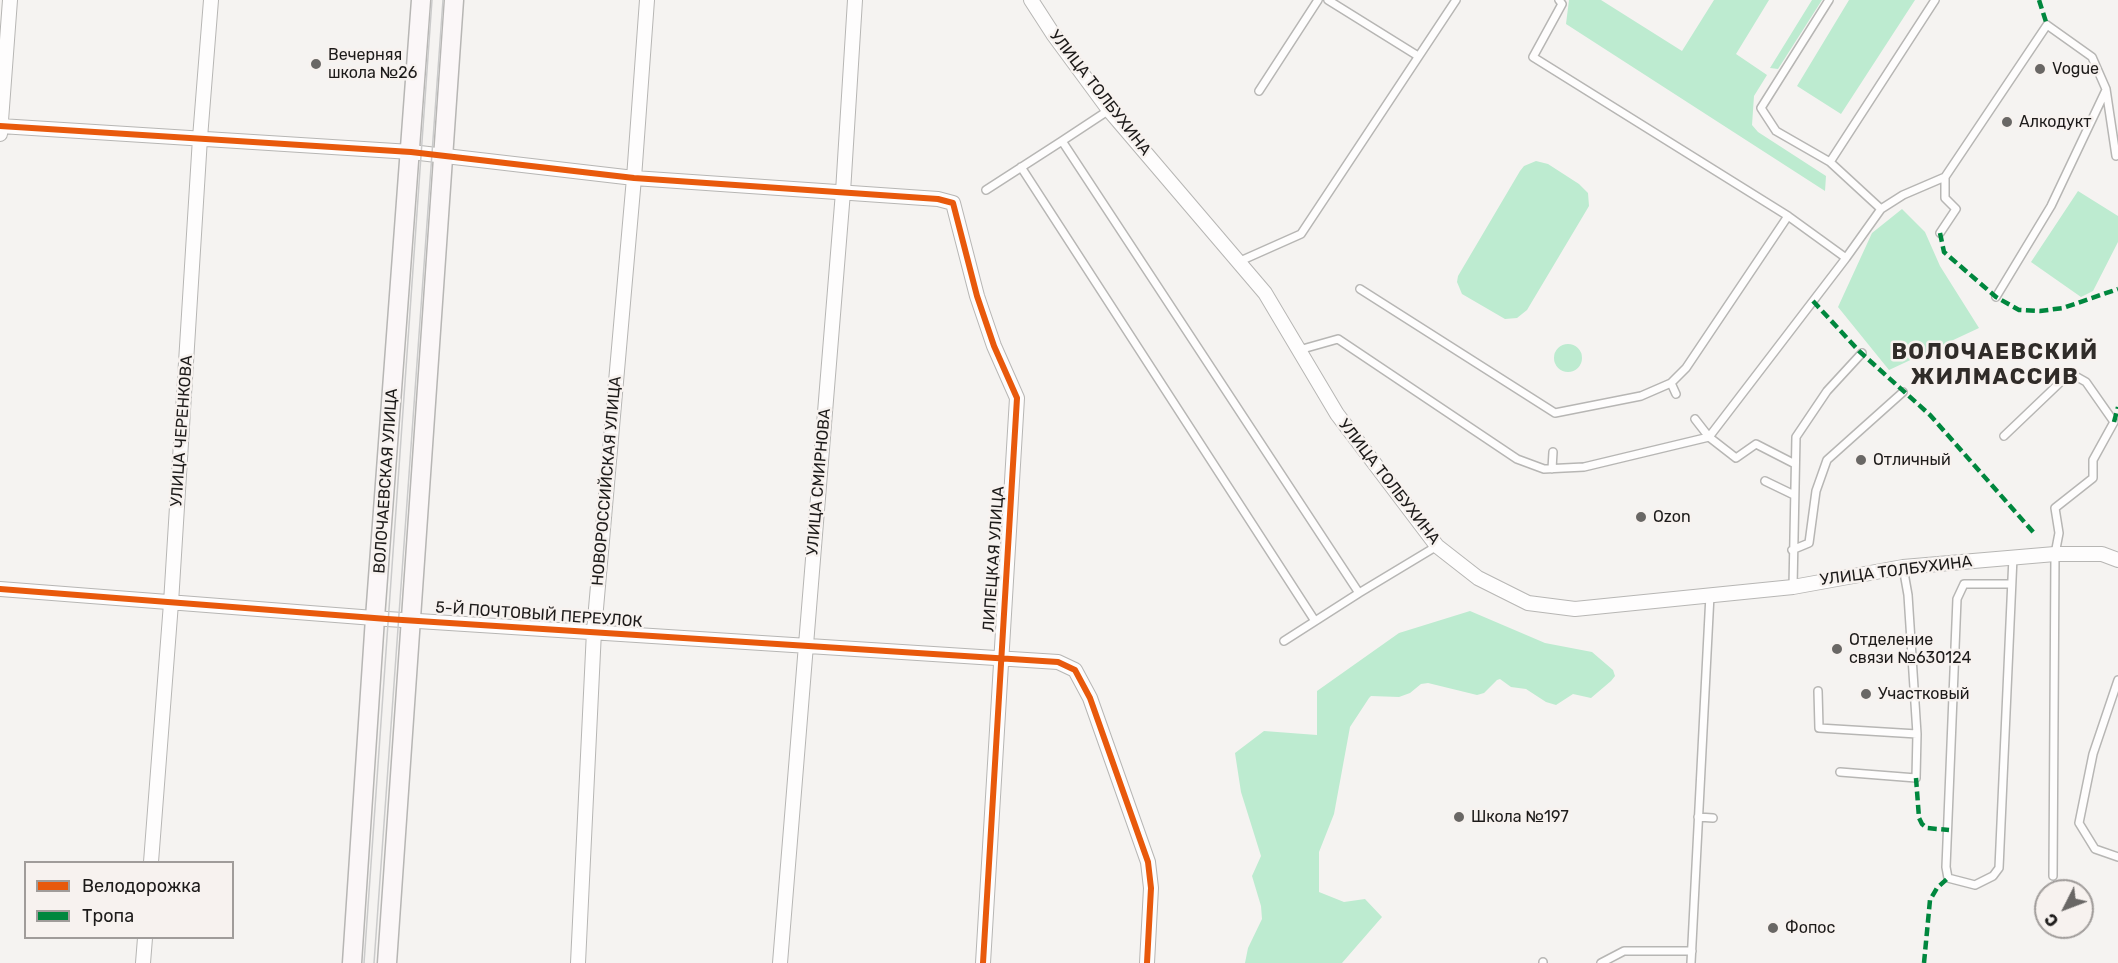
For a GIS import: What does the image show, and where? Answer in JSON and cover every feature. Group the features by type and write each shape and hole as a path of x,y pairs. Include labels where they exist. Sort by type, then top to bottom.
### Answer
{"main road":[{"name":"ВОЛОЧАЕВСКАЯ УЛИЦА","path":"352,963 421,0"},
{"name":"ВОЛОЧАЕВСКАЯ УЛИЦА","path":"387,963 454,0"}],"street":[{"path":"0,134 10,0"},
{"name":"УЛИЦА ЧЕРЕНКОВА","path":"151,861 171,603 200,138 211,0"},
{"name":"НОВОРОССИЙСКАЯ УЛИЦА","path":"578,963 594,631 634,178 647,0"},
{"name":"УЛИЦА СМИРНОВА","path":"780,963 843,192 855,0"},
{"name":"УЛИЦА ТОЛБУХИНА","path":"1031,0 1109,110 1265,293 1337,414 1437,546 1478,578 1528,603 1575,609 1793,587 1903,567 2055,554 2102,554 2118,560"},
{"path":"0,126 411,152 634,178 843,192"},
{"name":"ЛИПЕЦКАЯ УЛИЦА","path":"843,192 938,199 953,203 977,296 994,345 1017,398 983,963"},
{"name":"5-Й ПОЧТОВЫЙ ПЕРЕУЛОК","path":"0,589 375,618 1058,662 1075,670 1090,698 1148,862 1151,888 1147,963"},
{"path":"143,963 145,939"}],"lane":[{"path":"1259,92 1318,0"},
{"path":"1328,0 1418,56"},
{"path":"1238,262 1301,234 1456,0"},
{"path":"1559,0 1562,4 1533,57 1788,216 1846,258"},
{"path":"1829,0 1761,108 1776,131 1830,162 1881,209"},
{"path":"1830,162 1935,0"},
{"path":"1299,350 1338,339 1517,459 1544,469 1584,468 1709,437 1881,209 1903,195 1945,177 2047,25 2092,57 2106,89 2116,156"},
{"path":"1996,297 2051,206 2106,89"},
{"path":"986,190 1109,110"},
{"path":"1062,141 1359,593"},
{"path":"1021,167 1315,621"},
{"path":"1940,233 1956,209 1946,198 1945,177"},
{"path":"1359,289 1555,417 1641,396 1671,383 1686,368 1788,216"},
{"path":"1793,587 1796,437 1827,391 1862,353"},
{"path":"2004,436 2070,373 2086,382 2114,422 2093,460 2093,478 2055,507 2059,532 2055,554 2053,876"},
{"path":"1671,383 1676,394"},
{"path":"1792,550 1809,543 1816,491 1827,460 1903,392"},
{"path":"1695,419 1709,437 1736,458 1756,444 1795,464"},
{"path":"1552,469 1553,452"},
{"path":"1765,481 1794,495"},
{"path":"1284,641 1437,546"},
{"path":"2011,584 1964,584 1957,599 1946,867 1948,878 1975,885 1994,876 2000,868 2013,558"},
{"path":"1840,772 1917,778 1917,735 1908,595 1903,567"},
{"path":"1691,963 1710,595"},
{"path":"2118,680 2093,754 2079,823 2095,849 2118,857"},
{"path":"1818,692 1819,728 1917,735"},
{"path":"1698,818 1713,818"},
{"path":"1601,963 1624,951 1692,951"}],"green space":[{"path":"1569,0 1601,0 1682,51 1714,0 1769,0 1736,54 1767,75 1754,96 1752,125 1758,132 1826,176 1825,191 1566,24"},
{"path":"1812,0 1822,0 1778,69 1770,68"},
{"path":"1849,0 1915,0 1841,114 1797,86"},
{"path":"1536,161 1548,164 1579,184 1588,193 1589,206 1527,310 1517,318 1505,319 1462,294 1457,282 1458,276 1520,171 1524,166"},
{"path":"2078,191 2118,216 2118,242 2093,291 2081,297 2031,262"},
{"path":"1902,209 1925,232 1940,266 1979,328 1889,370 1838,307 1872,233"},
{"path":"1568,344 1578,348 1582,358 1578,368 1568,372 1558,368 1554,358 1558,348"},
{"path":"1470,611 1545,643 1592,652 1613,670 1615,676 1591,698 1573,694 1556,705 1546,702 1526,689 1511,687 1500,679 1484,693 1477,695 1428,683 1421,684 1410,693 1399,697 1371,696 1350,727 1334,814 1319,852 1319,892 1344,902 1365,899 1382,917 1342,963 1245,963 1248,948 1262,919 1261,906 1252,876 1261,856 1241,792 1235,753 1264,731 1317,735 1317,691 1399,633"}],"tram line":[{"path":"364,963 432,0"},
{"path":"374,963 443,0"}],"marked path":[{"path":"2039,0 2047,25"},
{"path":"1940,233 1944,252 1996,297 2019,310 2040,311 2063,308 2118,289"},
{"path":"1813,301 1859,351 1930,415 2034,533"},
{"path":"2114,422 2118,407"},
{"path":"1916,778 1919,818 1922,824 1927,828 1949,830"},
{"path":"1924,963 1930,900 1937,888 1948,878"}],"cycle path":[{"path":"0,126 411,152 634,178 938,199 953,203 977,296 994,346 1017,398 983,963"},
{"path":"0,589 387,619 1058,662 1075,670 1090,698 1148,862 1151,888 1147,963"}],"place":[{"name":"Вечерняя школа №26","path":"316,64"},
{"name":"Vogue","path":"2040,69"},
{"name":"Алкодукт","path":"2007,122"},
{"name":"Отличный","path":"1861,460"},
{"name":"Ozon","path":"1641,517"},
{"name":"Отделение связи №630124","path":"1837,649"},
{"name":"Участковый","path":"1866,694"},
{"name":"Школа №197","path":"1459,817"},
{"name":"Фопос","path":"1773,928"}],"district":[{"name":"ВОЛОЧАЕВСКИЙ ЖИЛМАССИВ","path":"1995,366"}]}
